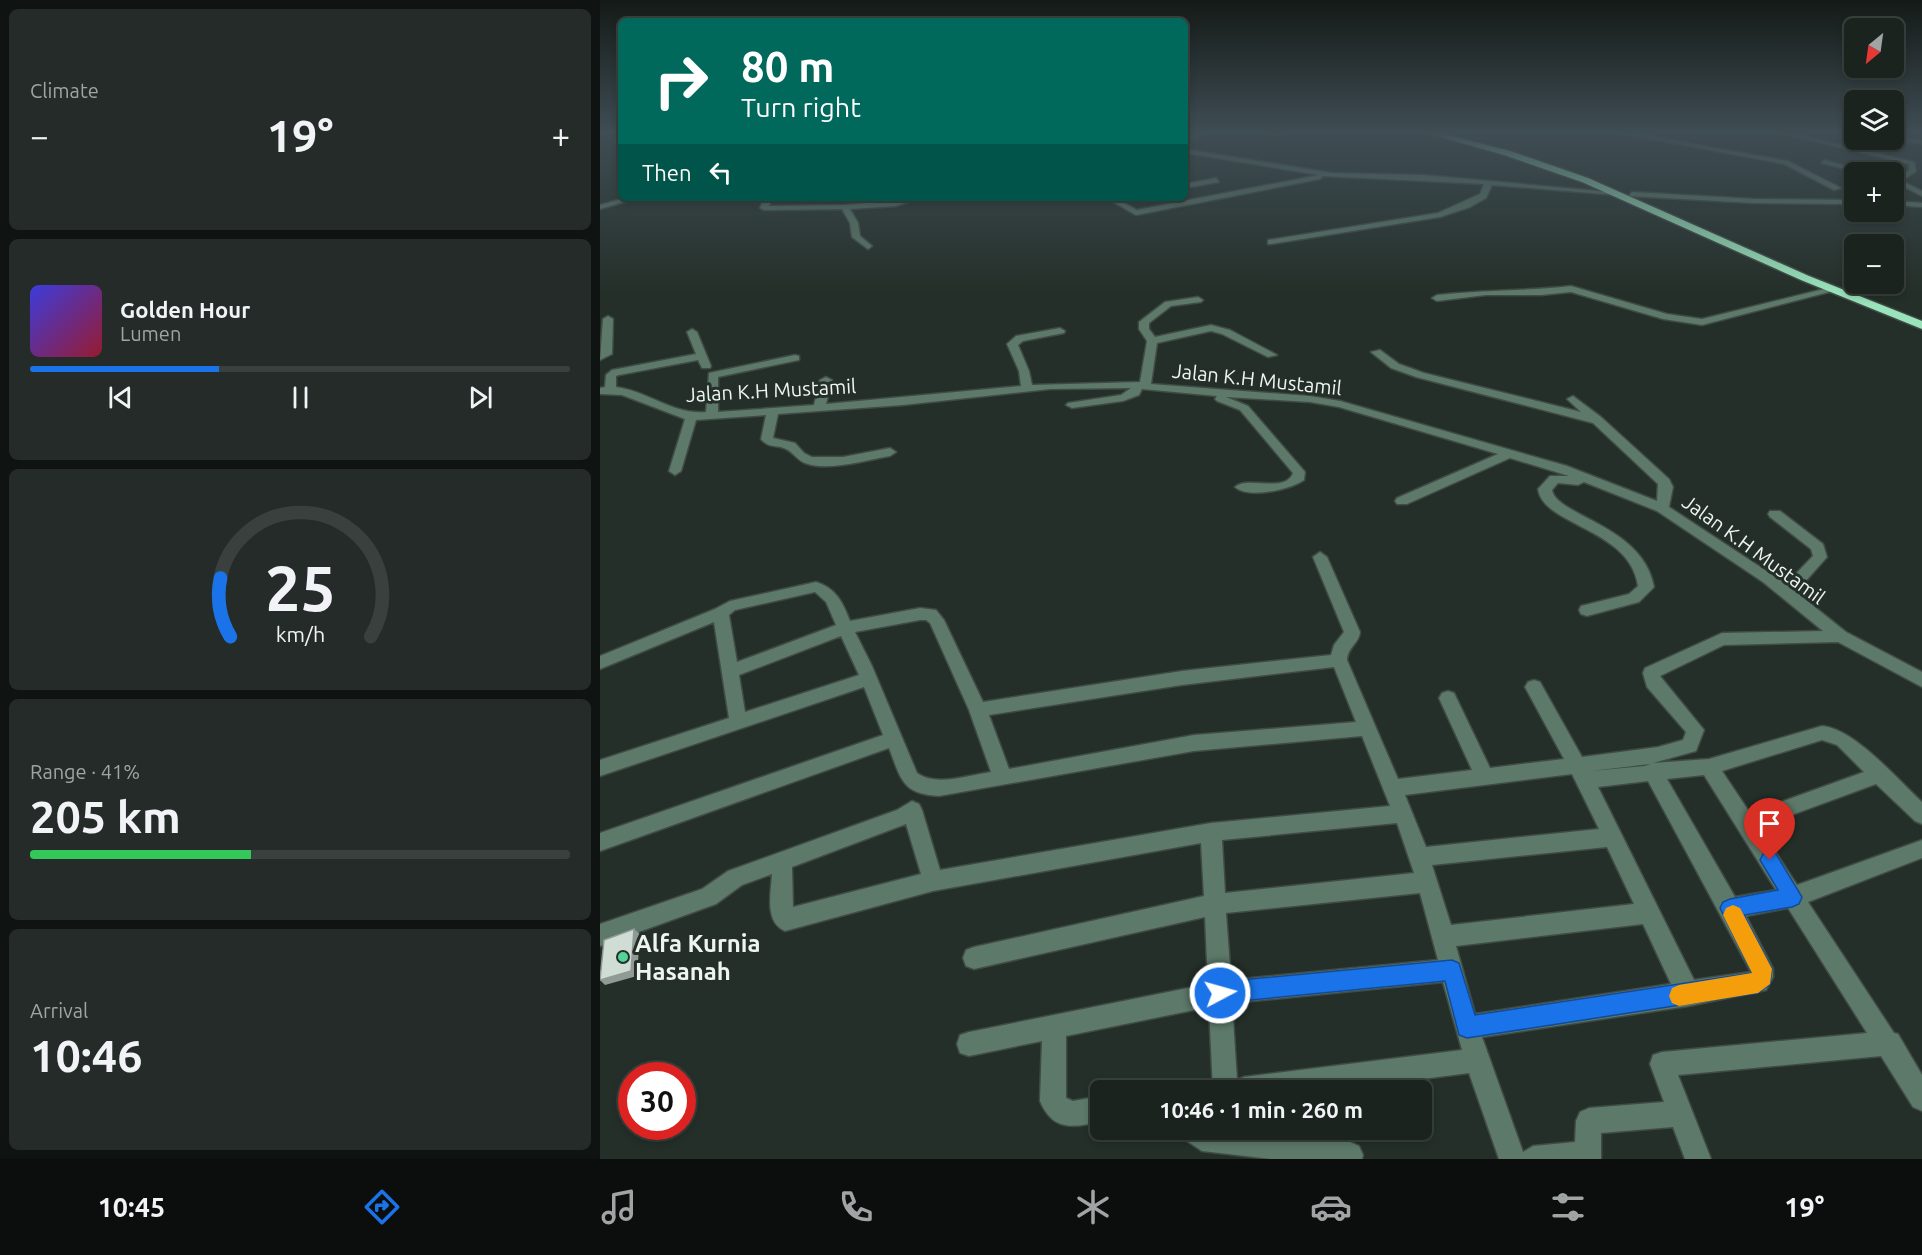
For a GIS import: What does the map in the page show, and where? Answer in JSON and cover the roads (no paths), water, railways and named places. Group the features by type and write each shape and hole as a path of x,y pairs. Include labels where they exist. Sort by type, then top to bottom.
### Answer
{"highway":[{"path":"1598,186 1832,290 1922,325"},
{"path":"1611,186 1922,319"},
{"path":"1679,222 1692,220"}],"street":[{"path":"1115,201 1136,213 1275,186"},
{"path":"1271,242 1440,215 1483,196 1488,186"},
{"path":"1518,186 1616,193"},
{"path":"1833,186 1837,188"},
{"path":"1906,186 1922,194"},
{"path":"1632,194 1754,201 1844,202"},
{"path":"600,207 623,201"},
{"path":"767,201 764,208 845,207 896,204 906,201"},
{"path":"1904,204 1922,205"},
{"path":"845,207 854,223 856,237 868,246"},
{"path":"1437,298 1486,292 1540,292 1570,289 1672,319 1702,322 1832,290"},
{"path":"1072,405 1123,398 1135,393 1141,385 1152,341 1144,329 1144,322 1168,304 1197,300"},
{"path":"600,357 607,354 608,320"},
{"path":"1152,341 1211,328 1226,332 1272,356"},
{"path":"1027,387 1024,371 1012,344 1020,338 1060,331"},
{"path":"692,332 707,368 713,375 712,415"},
{"path":"1376,352 1395,366 1420,375 1597,420"},
{"path":"605,390 613,373 702,356"},
{"path":"713,375 795,358"},
{"path":"819,409 826,380"},
{"name":"Jalan K.H Mustamil","path":"605,390 622,390 669,412 691,417 819,409 1027,387 1141,385 1160,389 1326,401 1585,477 1662,508 1786,593 1840,636 1922,680"},
{"path":"1160,389 1170,393 1214,397 1238,404 1299,472 1299,477 1290,483 1263,488 1242,487"},
{"path":"1573,399 1664,482 1666,487 1662,508"},
{"path":"771,413 767,439 772,444 791,446 804,459 837,462 890,452"},
{"path":"675,471 691,417"},
{"path":"1402,501 1506,454"},
{"path":"1587,610 1634,598 1646,587 1646,575 1640,561 1624,546 1552,504 1546,496 1545,489 1549,484 1555,479 1578,481 1678,517"},
{"path":"1775,514 1818,547 1820,552 1820,557 1786,593"},
{"path":"1320,557 1352,632 1352,636 1340,649 1339,660 1404,814 1427,882 1477,1060 1512,1159"},
{"path":"600,663 721,613 730,606 816,587 825,589 830,595 866,673 910,778 921,787 939,788 1003,778 1194,743 1368,728"},
{"path":"721,613 738,721"},
{"path":"731,671 845,628 930,615 936,620 978,710 1003,778"},
{"path":"1581,773 1690,746 1695,738 1693,726 1651,677 1652,673 1673,660 1722,639 1840,636"},
{"path":"978,710 1182,678 1339,660"},
{"path":"600,768 738,721 866,673"},
{"path":"1534,687 1581,773 1688,994"},
{"path":"1448,698 1484,776"},
{"path":"1392,788 1484,776 1709,767 1822,733 1832,734 1843,740 1922,815"},
{"path":"600,842 894,739"},
{"path":"1709,767 1747,823 1792,897 1920,1088"},
{"path":"1467,1028 1758,982 1762,977 1762,969 1730,908 1652,771"},
{"path":"1747,823 1878,775"},
{"path":"600,935 708,897 735,878 904,816 912,810 921,787"},
{"path":"912,810 933,881"},
{"path":"782,861 782,917 785,920 933,881 1211,832 1404,814"},
{"path":"1211,832 1224,1080"},
{"path":"1418,857 1612,837"},
{"path":"1730,908 1792,897 1922,849"},
{"path":"974,958 1216,904 1427,882"},
{"path":"1441,937 1648,913"},
{"path":"969,1044 1220,993 1452,970"},
{"path":"1054,1027 1053,1101 1057,1109 1065,1114 1090,1111"},
{"path":"1698,1159 1679,1114 1662,1064 1889,1043"},
{"path":"1322,1080 1477,1060"},
{"path":"1533,1159 1587,1157 1589,1121 1679,1114"},
{"path":"1219,1140 1350,1155"}],"place":[{"name":"Alfa Kurnia Hasanah","path":"623,957"}]}
